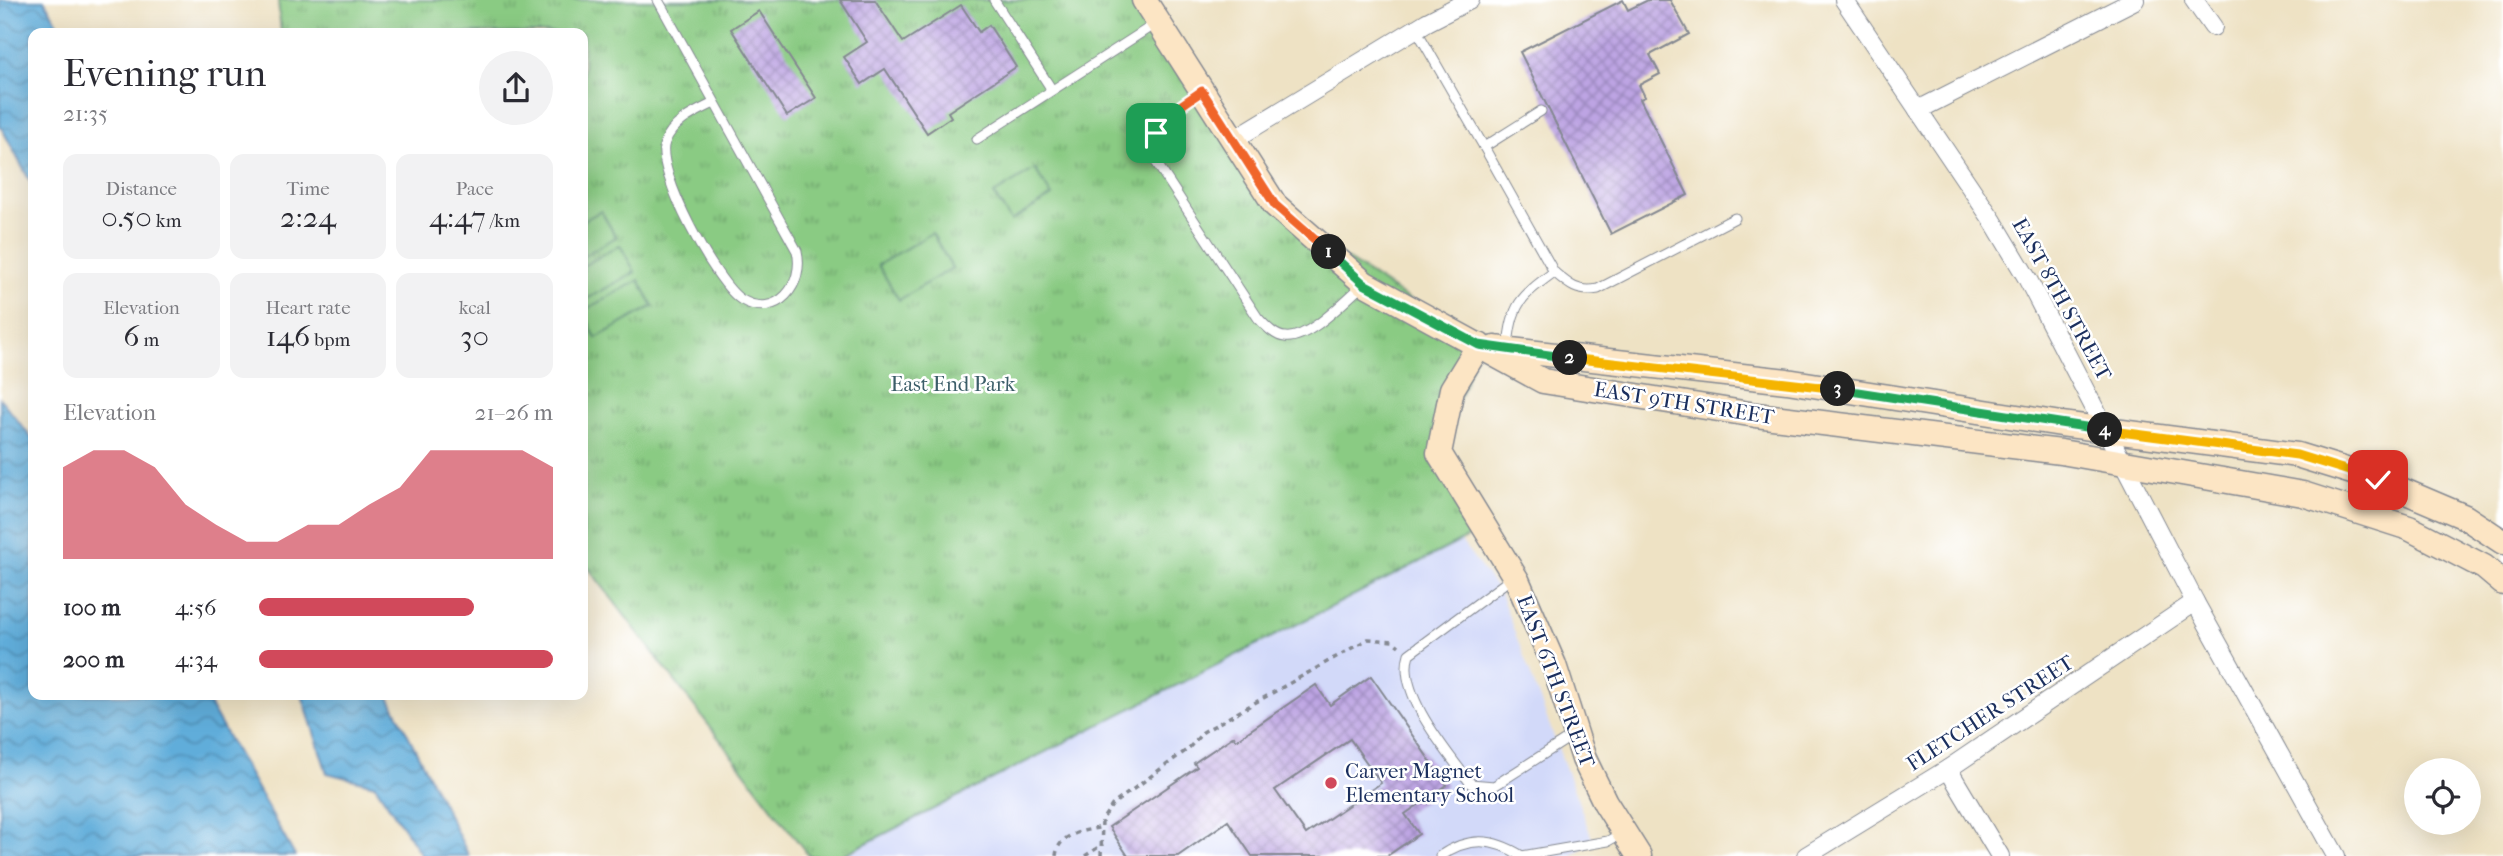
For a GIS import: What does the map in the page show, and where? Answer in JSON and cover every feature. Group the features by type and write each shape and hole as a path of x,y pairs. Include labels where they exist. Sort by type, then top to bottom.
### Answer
{"main road":[{"path":"1144,0 1275,205 1364,284 1479,345"},
{"name":"EAST 9TH STREET","path":"1479,345 1787,381 2106,430 2297,455 2378,480 2465,517 2503,542"},
{"name":"EAST 9TH STREET","path":"1479,345 1543,382 1756,415 2061,452 2303,494 2409,528 2484,567 2503,583"},
{"name":"EAST 6TH STREET","path":"1479,345 1452,389 1439,453 1514,576 1554,665 1574,734 1605,802 1639,856"}],"street":[{"path":"1233,141 1416,29 1470,0"},
{"name":"EAST 8TH STREET","path":"1844,0 2027,278 2194,602 2328,853"},
{"path":"1918,110 2135,0"},
{"path":"2194,0 2213,27"},
{"name":"FLETCHER STREET","path":"1807,856 1948,769 2194,602"},
{"path":"1948,769 2000,856"}],"lane":[{"path":"658,0 797,251 800,266 797,281 779,301 766,305 750,304 732,292 677,201 662,159 663,145 675,126 714,103"},
{"path":"994,0 1052,90"},
{"path":"977,139 1158,22"},
{"path":"1416,29 1554,272 1572,287 1583,291 1598,289 1735,218"},
{"path":"1202,91 1163,122 1153,148 1154,159 1258,318 1269,330 1284,337 1302,334 1364,284"},
{"path":"1484,147 1541,111"},
{"path":"1508,350 1515,307 1524,295 1554,272"},
{"path":"1514,576 1409,654 1404,668 1411,692 1427,723 1471,784 1494,786 1574,734"},
{"path":"1440,856 1458,843 1501,843 1522,856 1608,841 1623,832"}],"path":[{"path":"1101,856 1102,820 1113,804 1188,749 1203,732 1368,639 1393,641 1409,654"},
{"path":"1056,856 1057,847 1065,838 1103,828"},
{"path":"1085,856 1103,844"}],"shaded area":[{"path":"1461,541 1500,593 1593,841 1571,856 841,856"}],"green space":[{"name":"East End Park","path":"278,0 1142,0 1311,236 1479,345 1439,453 1486,528 841,856 809,856 588,568 588,28 281,28"},
{"path":"1035,169 1052,196 1011,221 994,194"},
{"path":"601,211 616,237 588,253 588,218"},
{"path":"932,233 952,268 899,300 878,265"},
{"path":"620,245 635,272 588,298 588,263"},
{"path":"639,280 653,306 596,338 588,321 588,308"}],"water":[{"path":"0,0 44,0 61,28 28,28 28,178 0,125"},
{"path":"0,398 28,434 28,700 207,700 295,856 0,856"},
{"path":"304,700 391,700 469,856 422,856 375,785 327,773"}],"building":[{"path":"840,0 875,0 903,42 961,5 979,32 989,25 1016,67 948,112 951,117 927,133 885,69 862,84 844,57 867,42"},
{"path":"1623,0 1628,10 1648,0 1670,0 1689,34 1650,55 1660,74 1639,85 1645,97 1640,99 1688,195 1611,234 1520,52"},
{"path":"759,11 816,98 787,116 731,29"},
{"path":"1371,676 1447,785 1405,814 1419,834 1387,856 1252,856 1228,821 1178,856 1128,856 1109,827 1197,767 1194,763 1234,736 1236,740 1316,685 1330,705","holes":["1350,739 1381,783 1306,834 1275,790"]}],"place":[{"name":"Carver Magnet Elementary School","path":"1331,783"}],"route":[{"path":"1156,133 1176,109 1202,91 1275,205 1364,284 1479,345 1545,355 1787,381 2061,424 2297,455 2378,480"}]}
